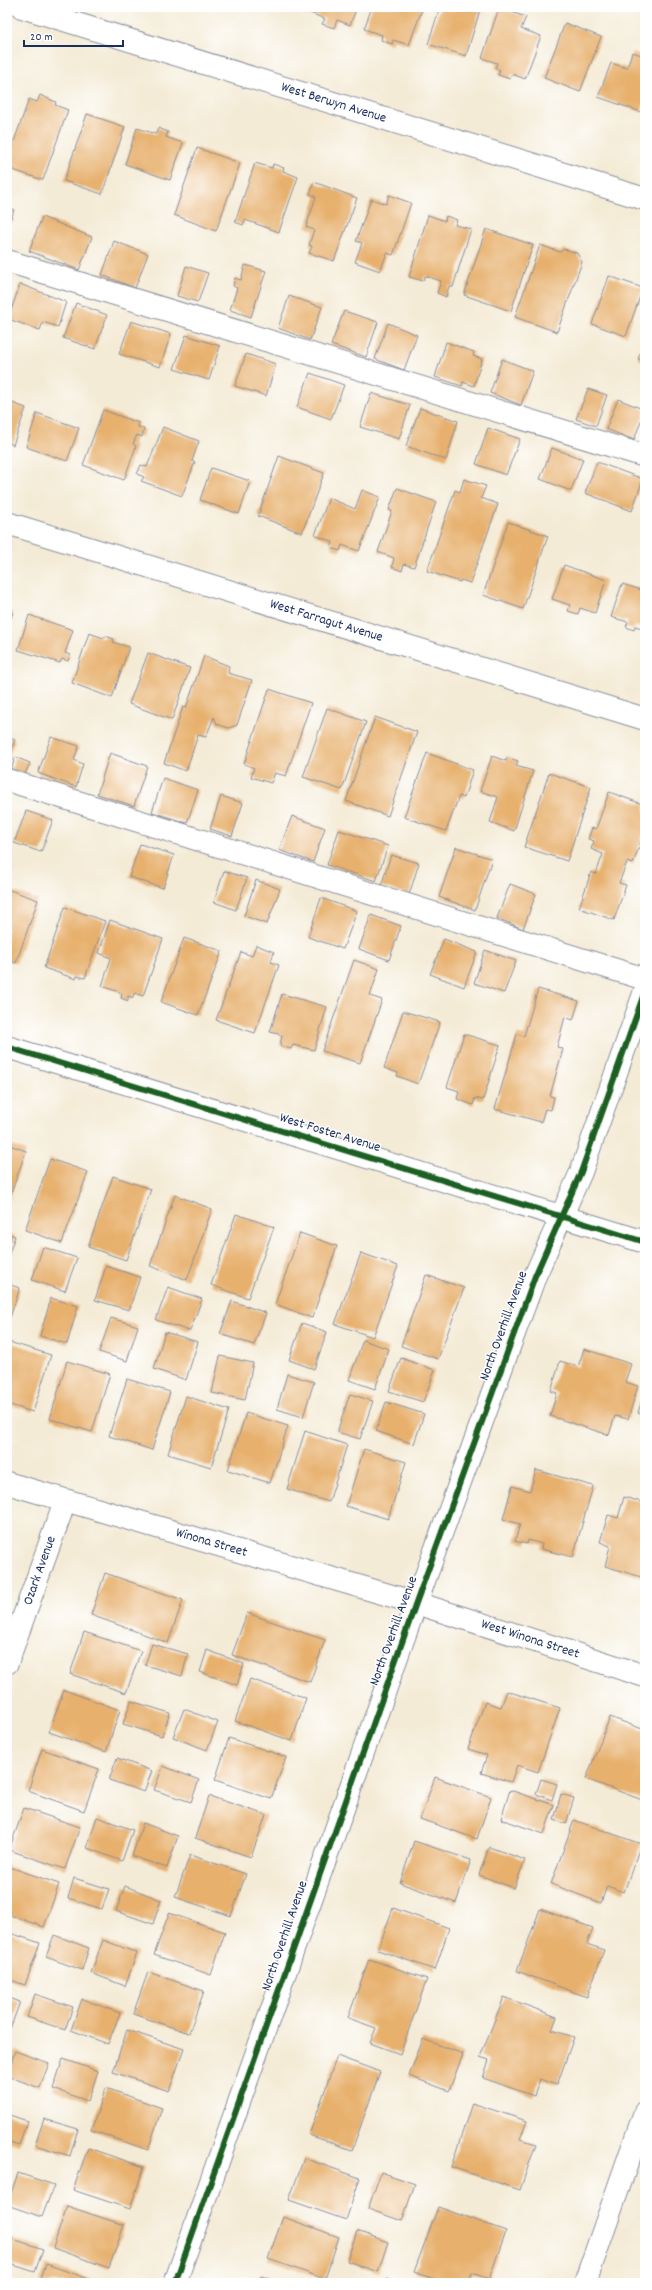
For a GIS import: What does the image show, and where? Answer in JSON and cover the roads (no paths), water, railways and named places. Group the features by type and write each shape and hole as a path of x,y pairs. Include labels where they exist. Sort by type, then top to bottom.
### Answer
{"street":[{"name":"West Berwyn Avenue","path":"22,7 645,198"},
{"path":"7,261 645,456"},
{"name":"West Farragut Avenue","path":"7,524 645,719"},
{"path":"7,780 645,979"},
{"name":"North Overhill Avenue","path":"175,2283 416,1604 535,1276 581,1172 645,991"},
{"name":"West Foster Avenue","path":"7,1047 645,1242"},
{"name":"Winona Street","path":"7,1483 416,1604"},
{"name":"Ozark Avenue","path":"7,1664 65,1501"},
{"name":"West Winona Street","path":"416,1604 645,1676"},
{"path":"585,2283 645,2112"}]}
